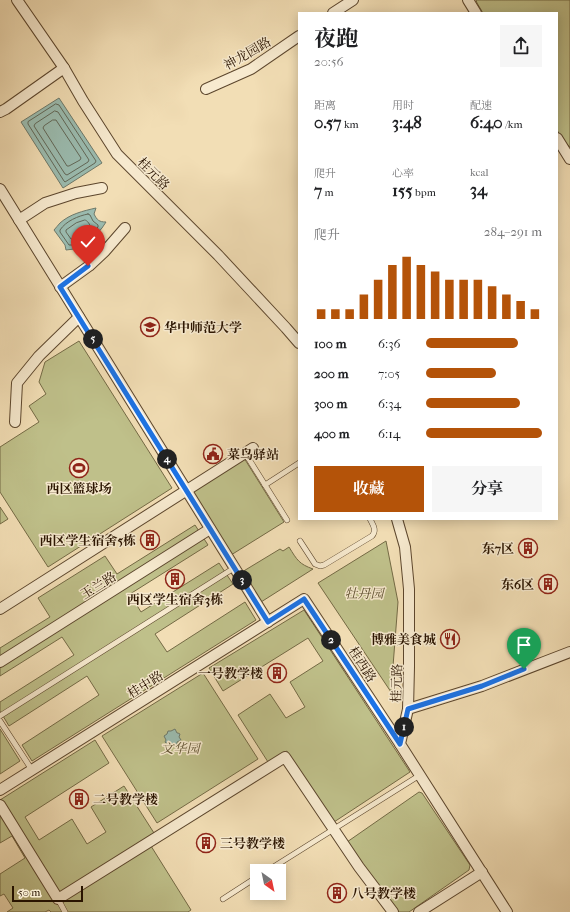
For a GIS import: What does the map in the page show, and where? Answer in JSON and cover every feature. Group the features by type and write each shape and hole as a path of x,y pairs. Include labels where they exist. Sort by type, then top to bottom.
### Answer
{"street":[{"name":"桂元路","path":"17,0 64,68 117,154 218,255 298,342"},
{"path":"345,10 353,0"},
{"path":"468,0 475,12"},
{"name":"神龙园路","path":"206,89 251,69 298,37"},
{"path":"0,112 64,68"},
{"path":"558,140 570,159"},
{"path":"19,220 45,203 76,193 102,188"},
{"path":"0,189 268,622"},
{"path":"60,287 88,266 125,228"},
{"path":"14,422 17,383 39,356 79,317"},
{"path":"0,609 249,451"},
{"name":"桂元路","path":"397,520 405,547 409,589 408,709 400,744"},
{"name":"玉兰路","path":"0,662 210,529"},
{"name":"桂中路","path":"0,790 304,599"},
{"name":"桂西路","path":"304,599 400,744"},
{"path":"408,709 482,686 570,652"},
{"path":"400,744 507,912"},
{"path":"0,805 58,899 285,757 359,867 393,912"},
{"path":"419,912 482,872"}],"lane":[{"path":"249,451 265,485 287,520"},
{"path":"265,485 298,464"},
{"path":"300,541 315,564 320,566 324,565 372,536 375,529 370,520"},
{"path":"0,716 234,568"},
{"path":"0,721 32,770"},
{"path":"278,864 420,775"},
{"path":"223,899 250,882"},
{"path":"58,899 65,912"}],"green space":[{"path":"476,0 570,0 570,147 558,132 558,12 482,12"},
{"name":"西区篮球场","path":"79,341 172,488 48,567 0,492 0,447 39,422 29,406 46,394 39,382 45,362"},
{"path":"244,458 284,522 231,555 191,491"},
{"path":"0,507 8,519 0,524"},
{"path":"195,525 208,545 130,594 141,612 219,563 233,584 155,634 167,652 245,602 256,620 32,761 22,745 99,695 87,676 9,726 0,711 0,702 74,655 62,637 0,676 0,648 50,617 38,598 105,556 117,574"},
{"name":"牡丹园","path":"386,541 398,602 391,692 318,583"},
{"path":"289,547 299,561 313,569 261,602 242,572 280,549 283,551"},
{"path":"304,610 410,772 334,822 287,751 268,762 238,715 270,694 286,718 305,707 290,682 323,661 308,638 223,691 209,668"},
{"name":"文华园","path":"203,673 258,759 157,823 102,736"},
{"path":"0,729 20,761 0,774"},
{"path":"95,740 109,763 25,817 39,840 72,819 87,844 106,832 91,807 124,786 154,833 146,838 191,910 188,912 51,912 49,910 45,912 7,912 13,908 4,894 0,896 0,874 25,858 12,836 0,843 0,800"},
{"path":"419,792 422,793 470,865 469,870 409,912 399,912 347,842"}],"water":[{"path":"59,98 102,163 63,188 21,122"},
{"path":"96,208 94,214 96,218 100,221 106,222 102,228 95,236 74,249 66,250 65,245 54,230 68,217"},
{"path":"175,729 177,733 180,734 179,737 181,740 177,742 177,745 174,744 170,746 165,742 166,740 164,736 168,731"}],"place":[{"name":"华中师范大学","path":"150,327"},
{"name":"菜鸟驿站","path":"213,454"},
{"name":"西区篮球场","path":"79,468"},
{"name":"西区学生宿舍5栋","path":"150,540"},
{"name":"东7区","path":"528,548"},
{"name":"西区学生宿舍3栋","path":"175,579"},
{"name":"东6区","path":"548,584"},
{"name":"博雅美食城","path":"450,639"},
{"name":"一号教学楼","path":"277,673"},
{"name":"二号教学楼","path":"79,799"},
{"name":"三号教学楼","path":"206,843"},
{"name":"八号教学楼","path":"337,893"}],"route":[{"path":"88,266 60,287 268,622 304,599 400,744 408,709 482,686 524,669"}]}
